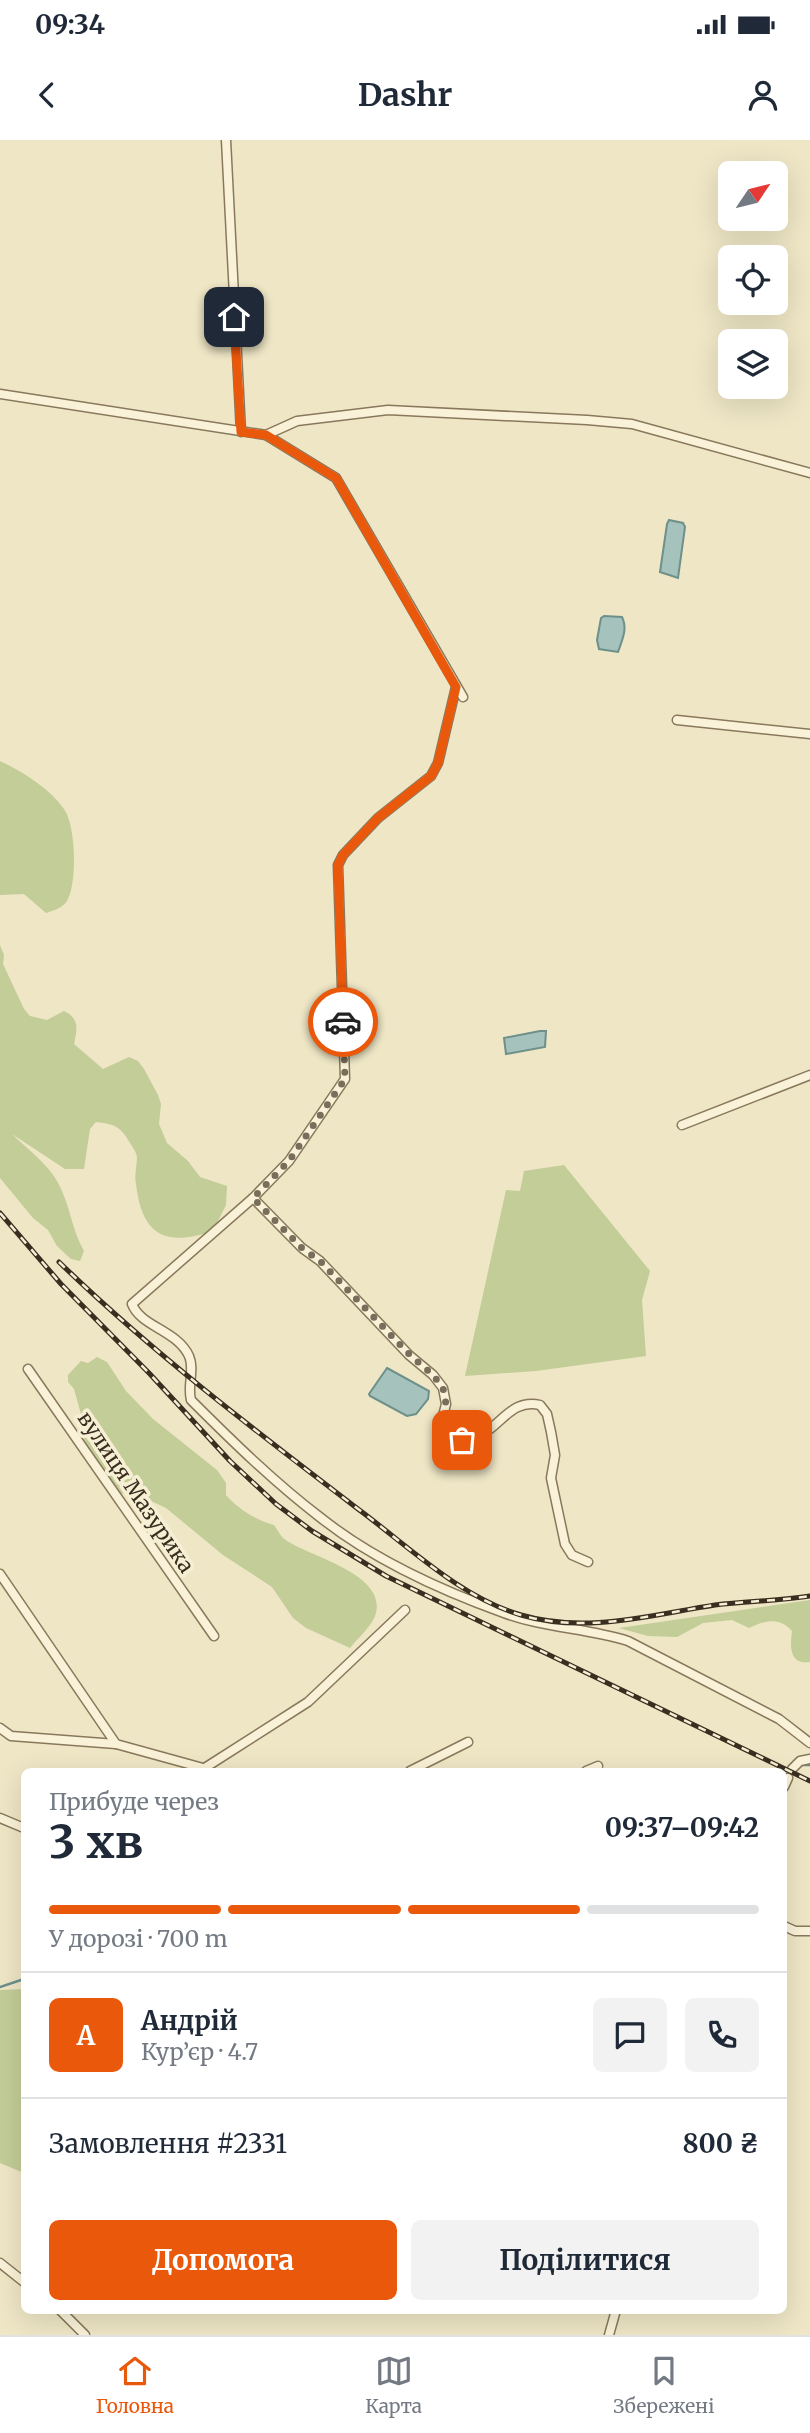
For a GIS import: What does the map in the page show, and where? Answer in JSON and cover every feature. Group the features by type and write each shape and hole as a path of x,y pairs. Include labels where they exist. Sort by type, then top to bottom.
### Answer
{"street":[{"path":"227,140 241,432"},
{"path":"0,394 266,435 336,478 463,697"},
{"path":"266,435 297,421 388,410 587,420 632,424 810,473"},
{"path":"456,687 438,763 431,776 378,818 343,855 338,865 345,1079 289,1161 253,1198 132,1304 135,1313 169,1333 190,1357 188,1390 191,1400 320,1518 364,1548 409,1573 505,1614 540,1624 602,1633 628,1642 779,1719 810,1743"},
{"path":"677,720 810,734"},
{"path":"682,1125 810,1075"},
{"path":"253,1198 433,1375 443,1388 446,1404 442,1420 462,1440 476,1439 493,1428 515,1407 527,1402 540,1405 548,1414 555,1455 551,1478 565,1545 572,1555 588,1562"},
{"name":"вулиця Мазурика","path":"28,1369 214,1636"},
{"path":"0,1574 116,1744"},
{"path":"205,1768 309,1702 405,1610"},
{"path":"0,1728 11,1736 116,1744 195,1768"},
{"path":"416,1768 468,1742"},
{"path":"792,1769 800,1761 810,1759"},
{"path":"593,1768 598,1766"},
{"path":"0,1818 21,1827"},
{"path":"787,1927 795,1931 810,1931"},
{"path":"0,2263 21,2280"},
{"path":"64,2314 85,2335"},
{"path":"609,2335 615,2314"}],"green space":[{"path":"0,761 43,787 58,801 68,817 74,854 71,891 64,905 46,913 24,894 0,895"},
{"path":"0,945 4,955 3,964 30,1016 47,1020 64,1011 75,1021 74,1044 103,1069 129,1057 138,1061 144,1069 161,1104 159,1124 167,1143 188,1161 200,1177 227,1186 226,1205 213,1231 182,1238 159,1233 151,1226 139,1202 135,1181 136,1153 124,1133 108,1124 96,1122 90,1129 84,1169 65,1169 12,1134 42,1162 57,1181 84,1251 80,1261 71,1259 57,1246 48,1230 33,1218 0,1178"},
{"path":"564,1165 650,1271 642,1300 646,1356 536,1371 465,1376 506,1190 520,1191 524,1171"},
{"path":"97,1357 107,1362 126,1391 153,1419 217,1470 226,1483 226,1495 236,1505 254,1517 274,1525 283,1538 294,1545 342,1567 369,1587 376,1599 376,1613 369,1627 350,1648 306,1628 293,1618 272,1587 223,1555 166,1508 138,1495 116,1493 76,1435 84,1425 74,1389 68,1382 68,1375 81,1361 88,1363"},
{"path":"810,1600 810,1662 798,1661 791,1648 792,1631 777,1622 766,1622 749,1628 732,1620 703,1623 677,1637 648,1636 619,1628"},
{"path":"21,1989 21,2172 0,2163 0,1990"}],"water":[{"path":"669,520 683,523 685,527 678,578 660,572"},
{"path":"622,617 624,621 623,639 618,652 599,649 597,640 601,618"},
{"path":"546,1031 545,1047 506,1054 504,1038"},
{"path":"387,1368 429,1391 428,1399 416,1414 407,1416 370,1396"}],"waterway":[{"path":"800,1765 810,1765"},
{"path":"0,1987 21,1980"}],"railway":[{"path":"0,1213 61,1284 149,1373 230,1461 276,1504 312,1531 386,1576 783,1768"},
{"path":"59,1262 132,1329 245,1422 437,1571 499,1607 545,1620 594,1623 642,1618 715,1605 810,1596"},
{"path":"787,1770 810,1781"}],"way so far":[{"path":"343,1022 345,1079 289,1161 253,1198 433,1375 443,1388 446,1404 442,1420 462,1440"}],"route":[{"path":"234,317 241,432 266,435 336,478 456,687 438,763 431,776 378,818 343,855 338,865 343,1022"}]}
